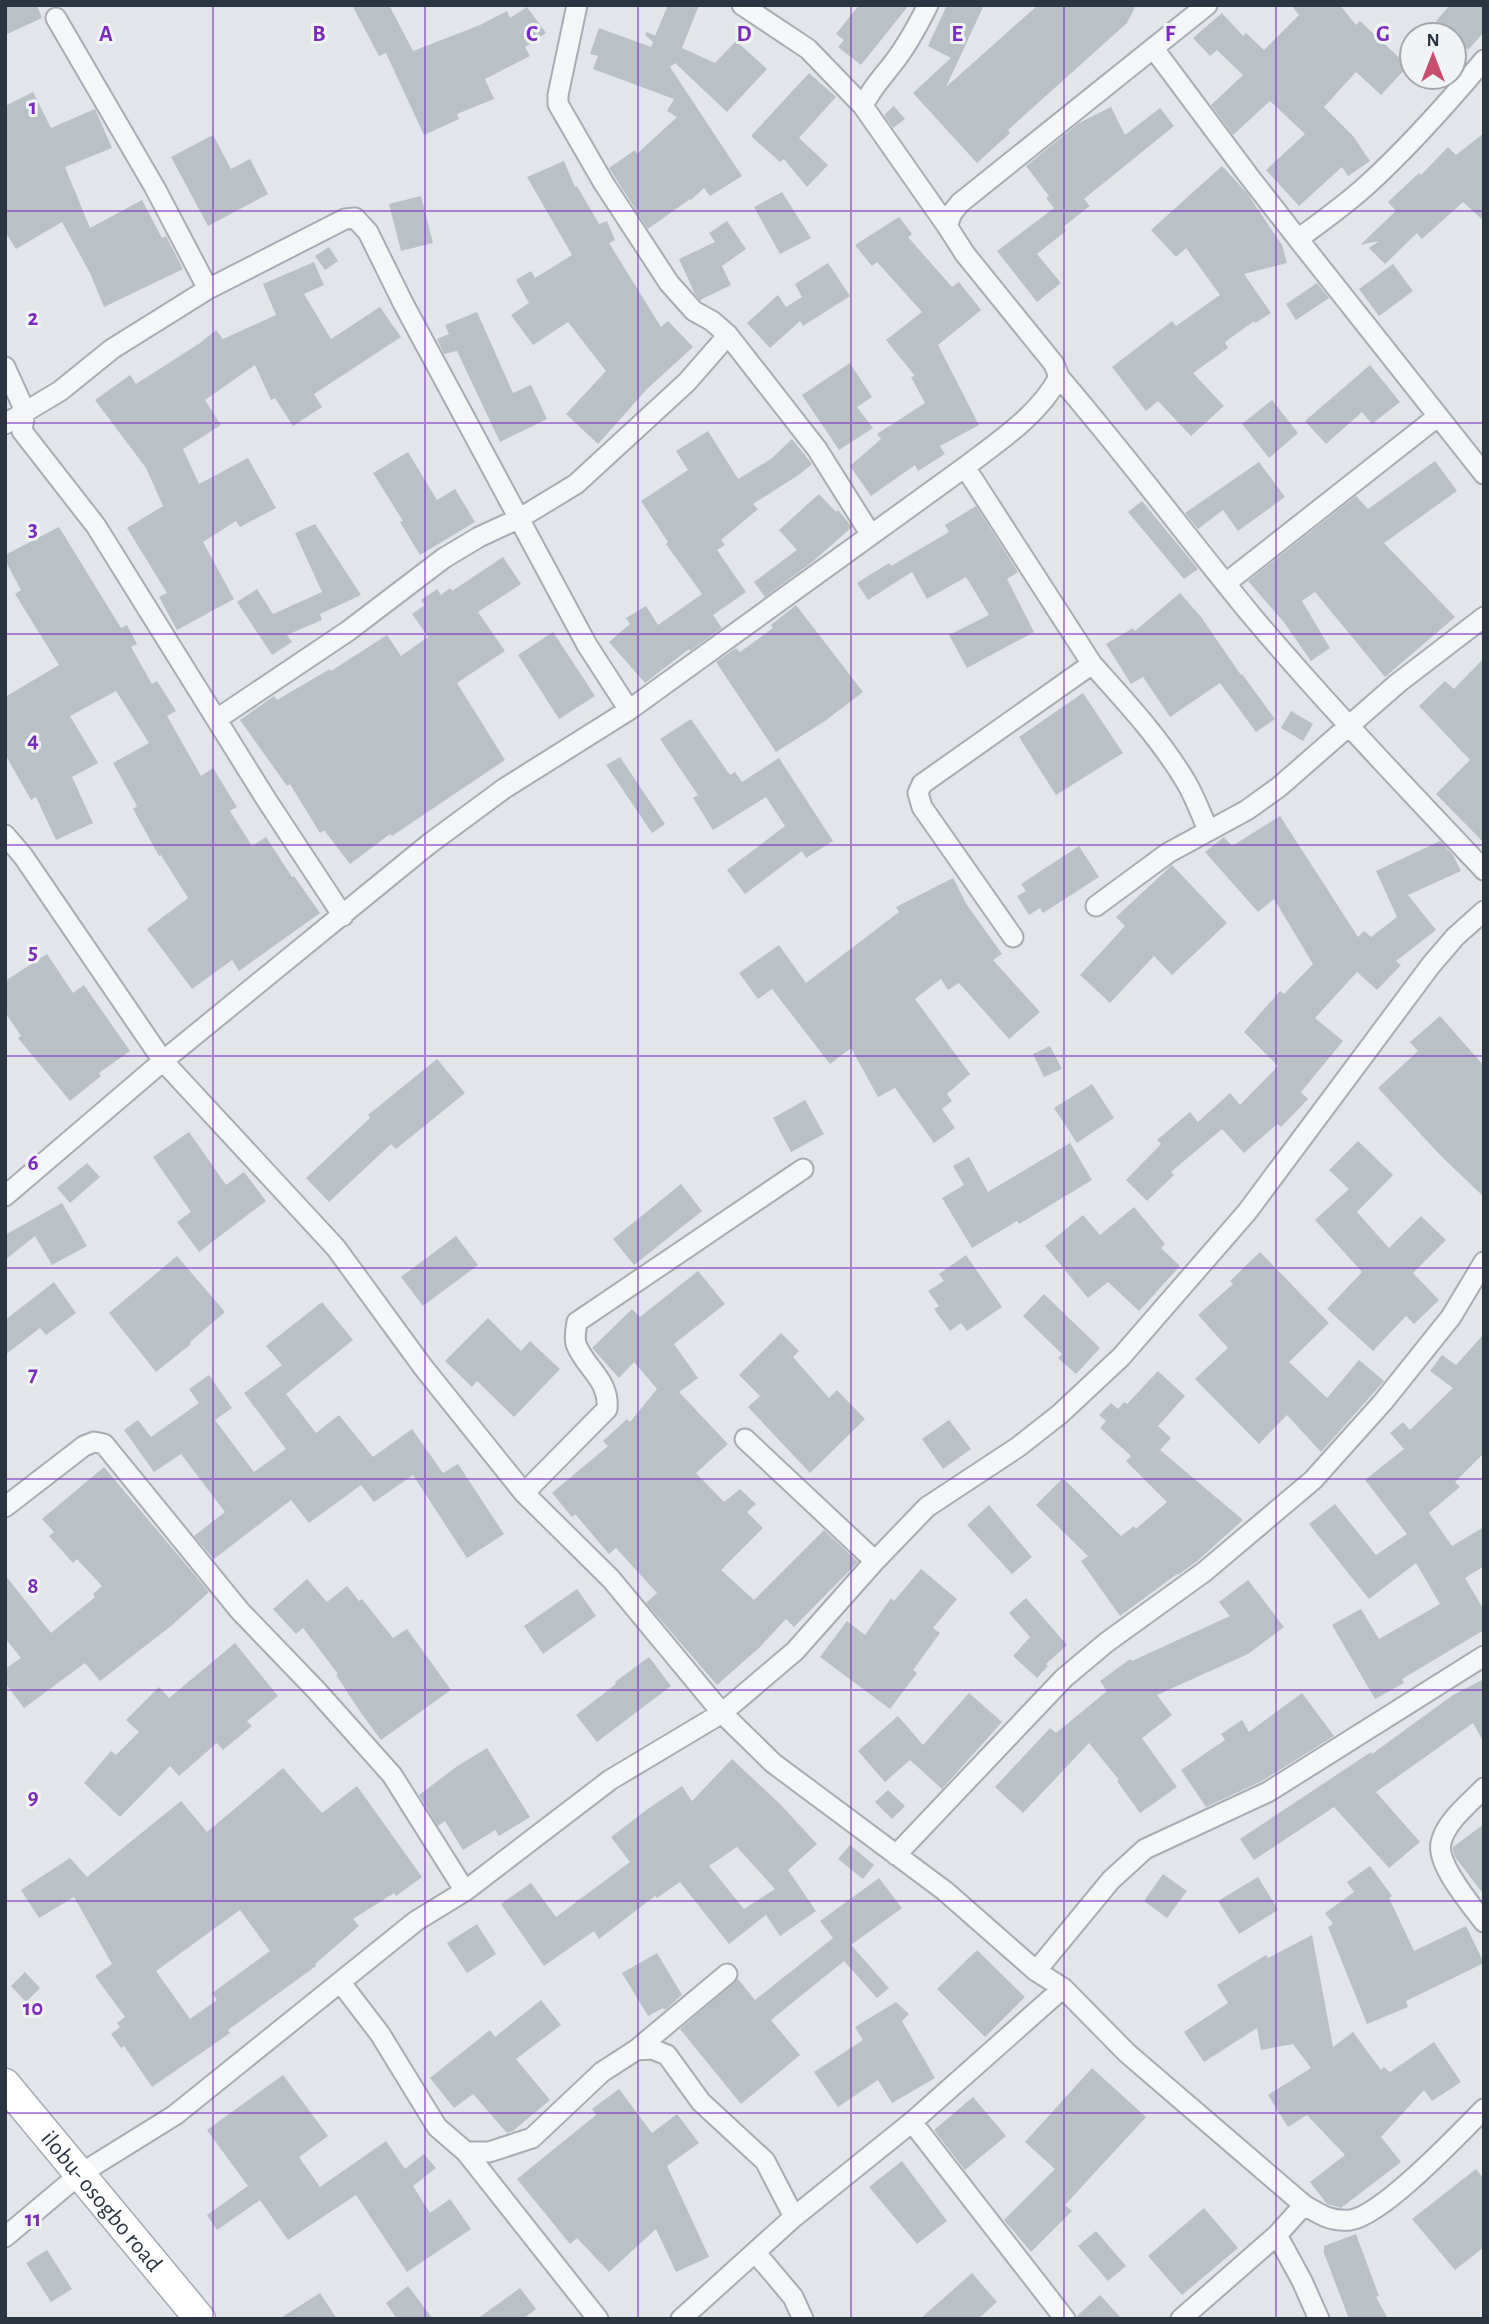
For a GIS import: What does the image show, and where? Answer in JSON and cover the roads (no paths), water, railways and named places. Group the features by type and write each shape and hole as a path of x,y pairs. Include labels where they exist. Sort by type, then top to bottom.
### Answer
{"main road":[{"name":"ilobu- osogbo road","path":"5,2084 200,2319"}],"street":[{"path":"577,5 558,104 603,182 669,283 694,311 712,321 728,335 817,449 871,535"},
{"path":"742,5 808,49 863,106 965,254 1043,349 1054,364 1059,377 1252,615 1349,726 1484,870"},
{"path":"863,106 872,88 894,63 915,32 928,5"},
{"path":"947,226 960,203 1207,5"},
{"path":"56,18 155,188 208,289"},
{"path":"1154,49 1248,176 1484,474"},
{"path":"1298,239 1395,159 1484,60"},
{"path":"5,424 60,391 112,349 208,289 345,219 355,218 368,232 403,303 587,645 629,710"},
{"path":"217,719 348,631 444,558 520,518 576,484 687,382 728,335"},
{"path":"5,367 25,411 22,431 96,526 266,799 343,916"},
{"path":"5,1196 163,1061 429,844 505,788 629,710 965,467 1043,402 1059,377"},
{"path":"1226,583 1437,417"},
{"path":"965,467 1092,664 1167,753 1187,784 1208,830"},
{"path":"1096,906 1168,853 1247,810 1279,787 1398,683 1484,617"},
{"path":"1013,937 922,807 918,793 930,778 1092,664"},
{"path":"5,835 23,856 163,1061 336,1248 423,1367 524,1493 611,1579 722,1713 773,1763 945,1891 1036,1971 1063,1987 1127,2053 1304,2205 1327,2219 1351,2220 1375,2211 1484,2109"},
{"path":"5,2237 80,2175 175,2115 416,1921 465,1891 610,1780 722,1713 795,1651 927,1507 1018,1447 1060,1414 1121,1357 1247,1212 1431,965 1455,937 1484,911"},
{"path":"524,1493 607,1409 608,1398 601,1381 576,1345 577,1322 803,1169"},
{"path":"896,1855 1064,1678 1107,1642 1204,1572 1313,1480 1383,1402 1451,1317 1484,1262"},
{"path":"745,1439 876,1561"},
{"path":"5,1507 84,1446 94,1442 104,1444 240,1611 317,1691 391,1775 465,1891"},
{"path":"1036,1971 1111,1880 1145,1849 1268,1792 1484,1656"},
{"path":"1484,1788 1449,1826 1441,1842 1440,1854 1449,1873 1484,1922"},
{"path":"466,2152 489,2152 532,2138 602,2072 636,2050 727,1975"},
{"path":"341,1983 380,2034 437,2127 466,2152 598,2319"},
{"path":"681,2319 794,2217 912,2122 1063,1987"},
{"path":"636,2050 652,2049 667,2055 701,2102 765,2161 794,2217"},
{"path":"912,2122 1065,2319"},
{"path":"1181,2319 1277,2235 1304,2205"},
{"path":"1277,2235 1319,2319"},
{"path":"755,2252 793,2297 803,2319"}]}
